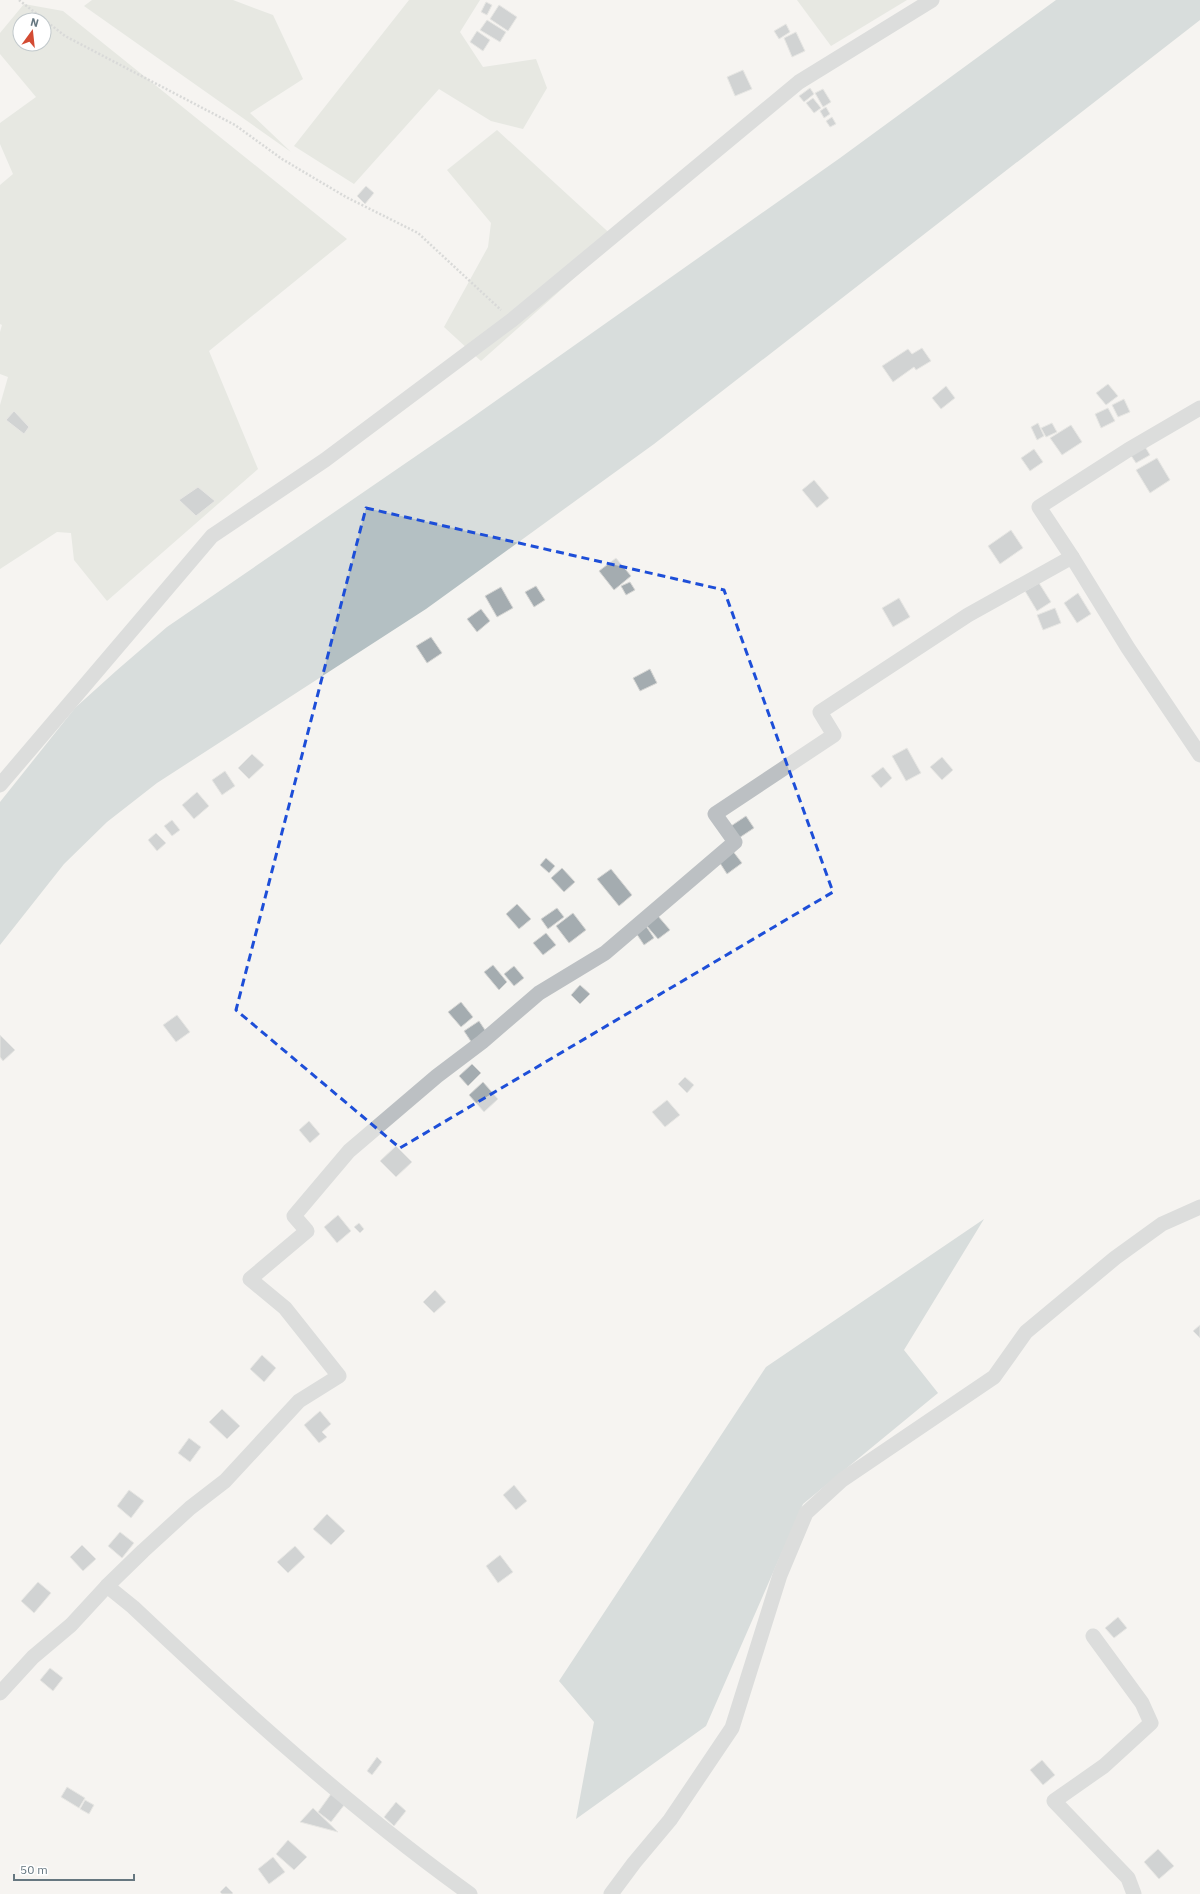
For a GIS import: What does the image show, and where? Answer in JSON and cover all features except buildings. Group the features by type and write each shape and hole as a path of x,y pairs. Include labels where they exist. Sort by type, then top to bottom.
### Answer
{"street":[{"path":"0,785 212,536 325,460 512,320 800,82 932,0"},
{"path":"1200,408 1128,450 1039,507 1072,556 1128,648 1200,755"},
{"path":"0,1693 33,1657 71,1625 107,1586 190,1508 225,1481 300,1401 339,1376 285,1308 250,1279 307,1231 294,1216 348,1151 437,1076 482,1042 539,993 606,953 644,918 735,842 715,814 834,735 820,712 968,615 1072,556"},
{"path":"611,1894 634,1863 670,1820 732,1728 780,1575 806,1512 842,1480 994,1377 1026,1332 1115,1258 1162,1224 1200,1207"},
{"path":"107,1586 133,1607 282,1745 367,1816 470,1894"},
{"path":"1093,1636 1142,1703 1151,1723 1104,1766 1054,1801 1128,1878 1134,1894"}],"path":[{"path":"19,0 65,36 235,124 289,163 346,197 418,233 454,268 512,320"}],"highlighted area":[{"path":"366,508 724,590 833,892 400,1148 236,1010"}],"shaded area":[{"path":"92,0 233,0 273,15 303,79 250,113 291,152 84,6"},
{"path":"409,0 480,0 460,32 483,67 536,59 547,88 523,129 491,121 439,89 354,184 294,146"},
{"path":"797,0 907,0 831,46"},
{"path":"1056,0 1200,0 1200,20 654,444 426,609 157,783 107,822 64,864 0,945 0,802 75,708 116,671 167,627 470,419 840,158"},
{"path":"24,4 63,11 347,239 209,351 258,469 107,601 74,560 71,533 57,532 0,569 0,405 8,377 0,374 0,332 2,325 0,324 0,185 13,174 0,144 0,123 36,97 0,54 0,33 12,18 12,52 52,52 52,12 17,12"},
{"path":"497,130 617,240 481,361 444,327 488,247 491,223 447,170"},
{"path":"984,1219 904,1350 938,1393 803,1504 706,1726 576,1819 594,1722 559,1681 766,1367"}]}
